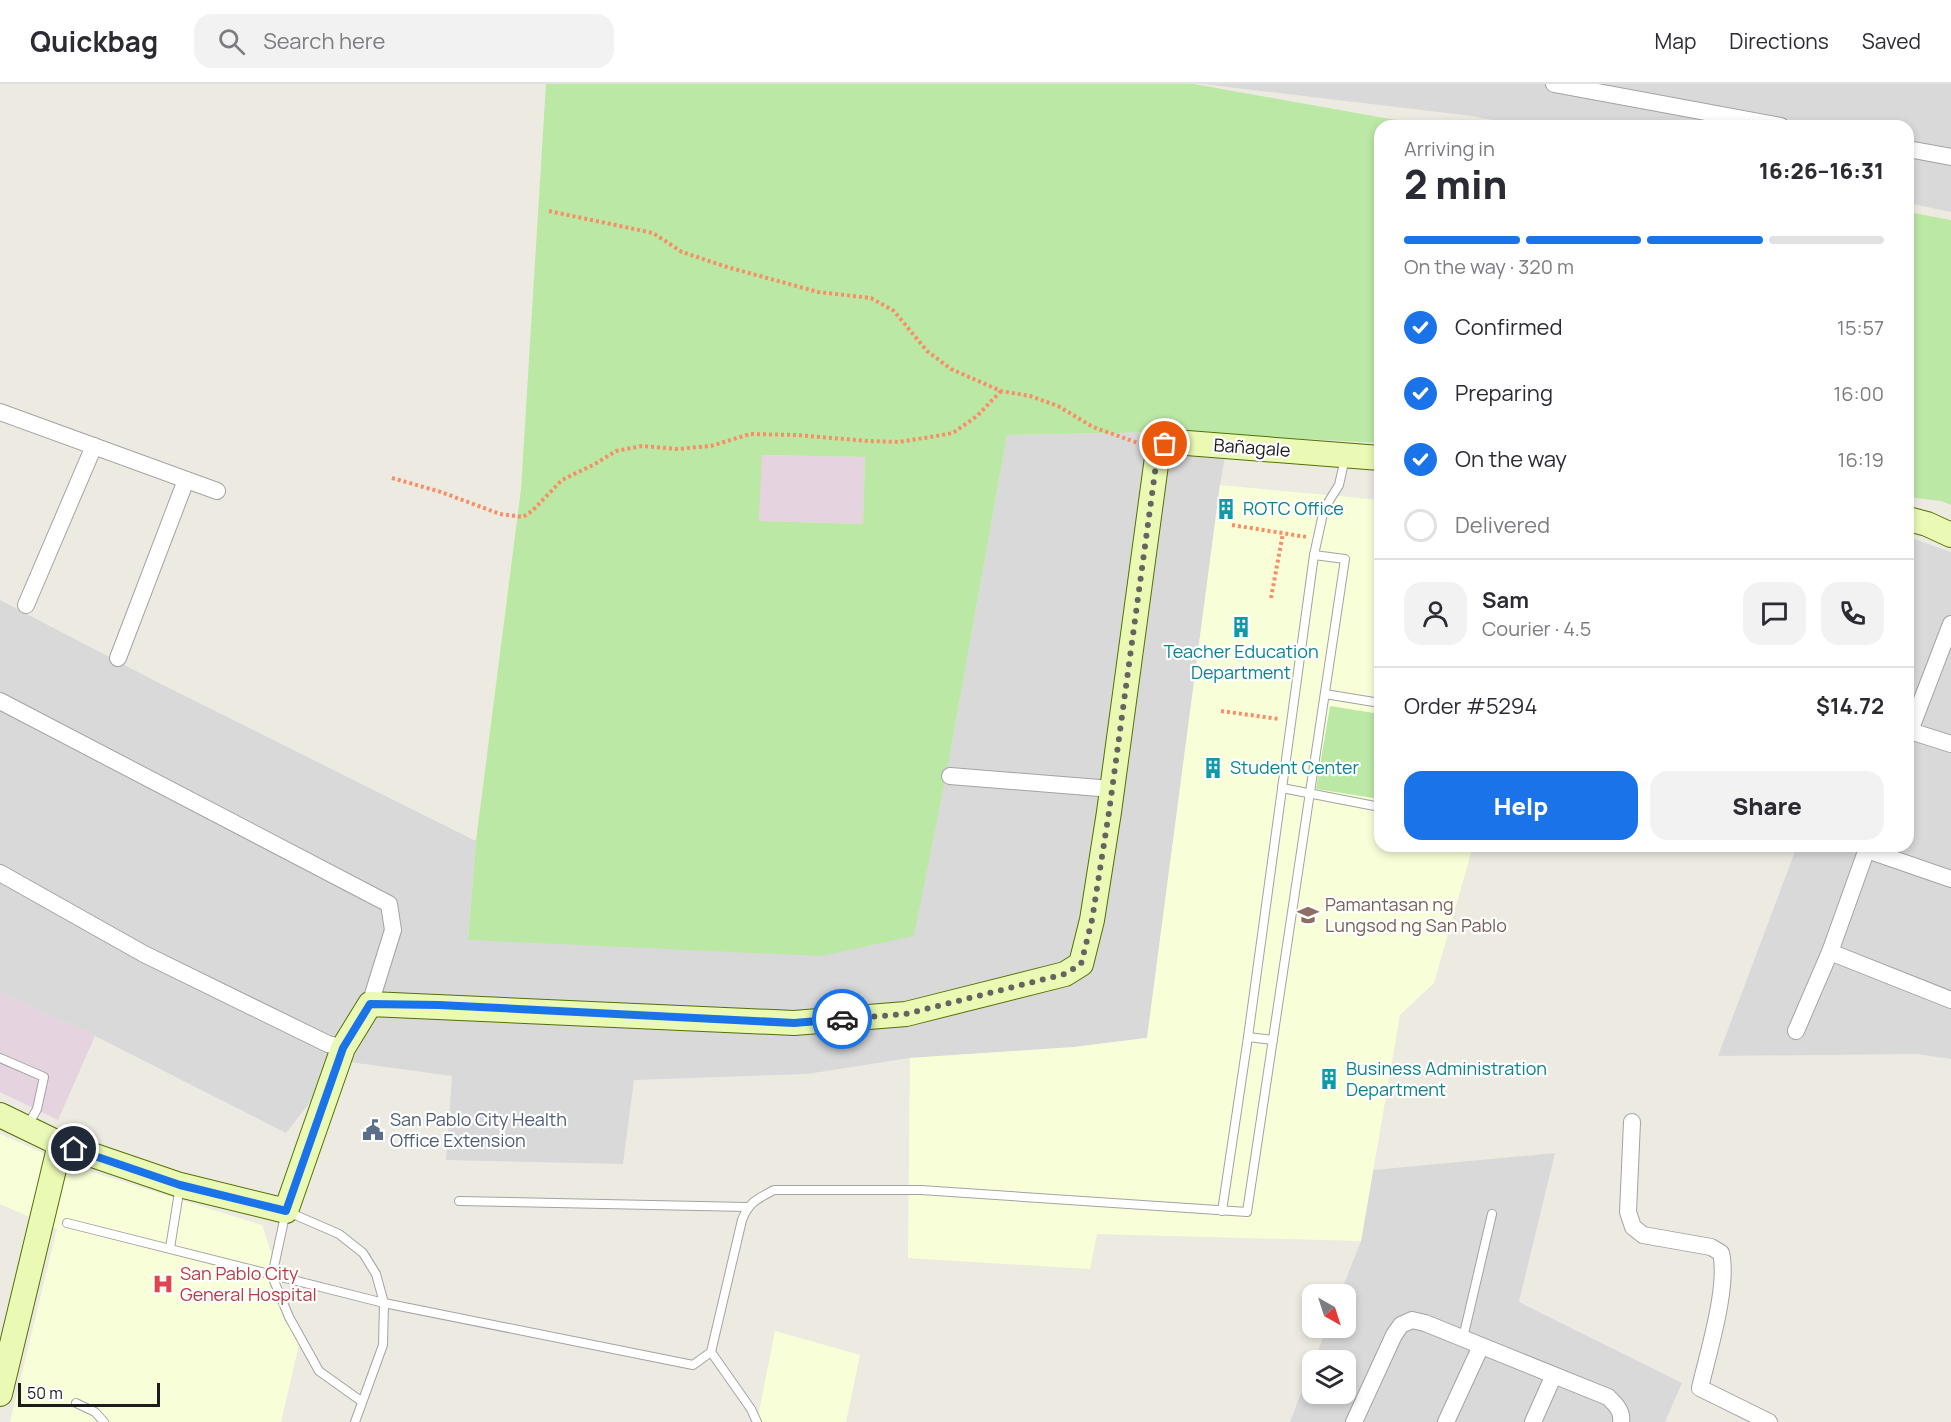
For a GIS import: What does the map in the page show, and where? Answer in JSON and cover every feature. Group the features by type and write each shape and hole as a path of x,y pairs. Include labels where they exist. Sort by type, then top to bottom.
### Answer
{"street":[{"path":"1554,84 1749,120"},
{"path":"1914,150 1951,157"},
{"path":"0,412 217,491"},
{"name":"Bañagale","path":"1158,450 1165,444 1173,442 1374,457"},
{"path":"26,605 94,446"},
{"path":"370,1004 439,1005 794,1023 906,1014 1065,974 1081,964 1092,920 1112,789 1158,450"},
{"path":"118,657 186,480"},
{"path":"1914,521 1951,535"},
{"path":"1914,720 1951,624"},
{"path":"0,701 389,904 393,930 370,1004 343,1048 286,1211 180,1185 60,1144 0,1115"},
{"path":"1914,734 1951,744"},
{"path":"950,776 1112,789"},
{"path":"1796,1030 1830,952 1867,852"},
{"path":"1879,852 1951,879"},
{"path":"0,873 144,954 328,1044 343,1048"},
{"path":"1830,952 1951,1000"},
{"path":"1632,1122 1628,1212 1634,1227 1643,1235 1712,1247 1721,1253 1723,1263 1721,1290 1700,1388 1768,1422"},
{"path":"0,1394 60,1144"},
{"path":"1354,1422 1394,1335 1401,1325 1412,1320 1463,1338 1553,1377 1608,1397 1617,1405 1621,1422"},
{"path":"1446,1422 1480,1346"},
{"path":"1533,1422 1553,1377"}],"lane":[{"path":"1222,1211 1314,555 1324,509 1339,484 1346,455"},
{"path":"67,1223 384,1304 693,1365 711,1352 747,1207 774,1190 909,1190 1247,1212 1345,559 1314,555"},
{"path":"1325,694 1374,702"},
{"path":"1282,788 1374,806"},
{"path":"1248,1037 1273,1040"},
{"path":"0,1058 44,1077 37,1109 27,1127"},
{"path":"170,1248 180,1185"},
{"path":"459,1201 747,1207"},
{"path":"355,1422 382,1345 384,1304 376,1274 363,1253 339,1233 286,1211 272,1276 289,1317 319,1371 361,1401"},
{"path":"1463,1338 1492,1214"},
{"path":"711,1352 752,1409 757,1422"},
{"path":"76,1403 95,1412 104,1422"}],"path":[{"path":"549,210 653,233 682,252 818,292 871,298 894,311 927,351 951,369 1001,391 1030,396 1058,406 1093,427 1158,450"},
{"path":"392,478 441,492 500,514 523,517 532,511 562,480 616,451 642,447 677,449 711,446 750,434 899,442 953,433 977,416 1001,391"},
{"path":"1232,525 1307,537 1318,532"},
{"path":"1271,598 1283,533"},
{"path":"1273,655 1290,656"},
{"path":"1220,710 1280,719"}],"shaded area":[{"path":"1202,84 1951,84 1951,212 1914,204 1914,120 1492,120"},
{"path":"1174,432 1229,435 1220,485 1147,1038 1074,1047 910,1058 807,1074 634,1080 623,1164 446,1160 452,1076 342,1061 286,1133 95,1036 0,993 0,600 161,684 476,841 468,940 949,760 1007,435"},
{"path":"761,455 865,457 863,524 759,521"},
{"name":"Pamantasan ng Lungsod ng San Pablo","path":"1220,485 1374,499 1374,852 1471,852 1434,983 1400,1015 1361,1241 1097,1234 1090,1269 908,1258 910,1058 1074,1047 1147,1038"},
{"path":"1914,539 1951,552 1951,1059 1916,1054 1718,1056 1795,852 1914,852"},
{"path":"0,993 95,1036 58,1120 0,1092"},
{"name":"San Pablo City General Hospital","path":"0,1134 72,1166 262,1225 300,1340 281,1422 10,1422 57,1229 0,1204"},
{"path":"1555,1153 1519,1302 1682,1383 1665,1422 1290,1422 1302,1390 1302,1404 1356,1404 1356,1350 1318,1350 1323,1338 1356,1338 1356,1284 1344,1284 1361,1241 1373,1170"},
{"path":"775,1331 860,1355 846,1422 757,1422"}],"green space":[{"path":"546,84 1194,84 1395,120 1374,120 1374,443 1174,432 1007,435 949,760 914,936 821,956 468,940 476,841 521,489","holes":["762,455 865,457 863,524 759,521"]},
{"path":"1914,213 1951,220 1951,505 1941,501 1914,498"},
{"path":"1330,706 1374,713 1374,798 1316,789"}],"way so far":[{"path":"842,1019 906,1014 1065,974 1081,964 1092,920 1109,812 1158,450 1165,444"}],"place":[{"name":"ROTC Office","path":"1226,509"},
{"name":"Teacher Education Department","path":"1241,627"},
{"name":"Student Center","path":"1213,768"},
{"name":"Pamantasan ng Lungsod ng San Pablo","path":"1308,915"},
{"name":"Business Administration Department","path":"1329,1079"},
{"name":"San Pablo City Health Office Extension","path":"373,1130"},
{"name":"San Pablo City General Hospital","path":"163,1284"}],"route":[{"path":"74,1149 180,1185 286,1211 343,1048 370,1004 439,1005 794,1023 842,1019"}]}
